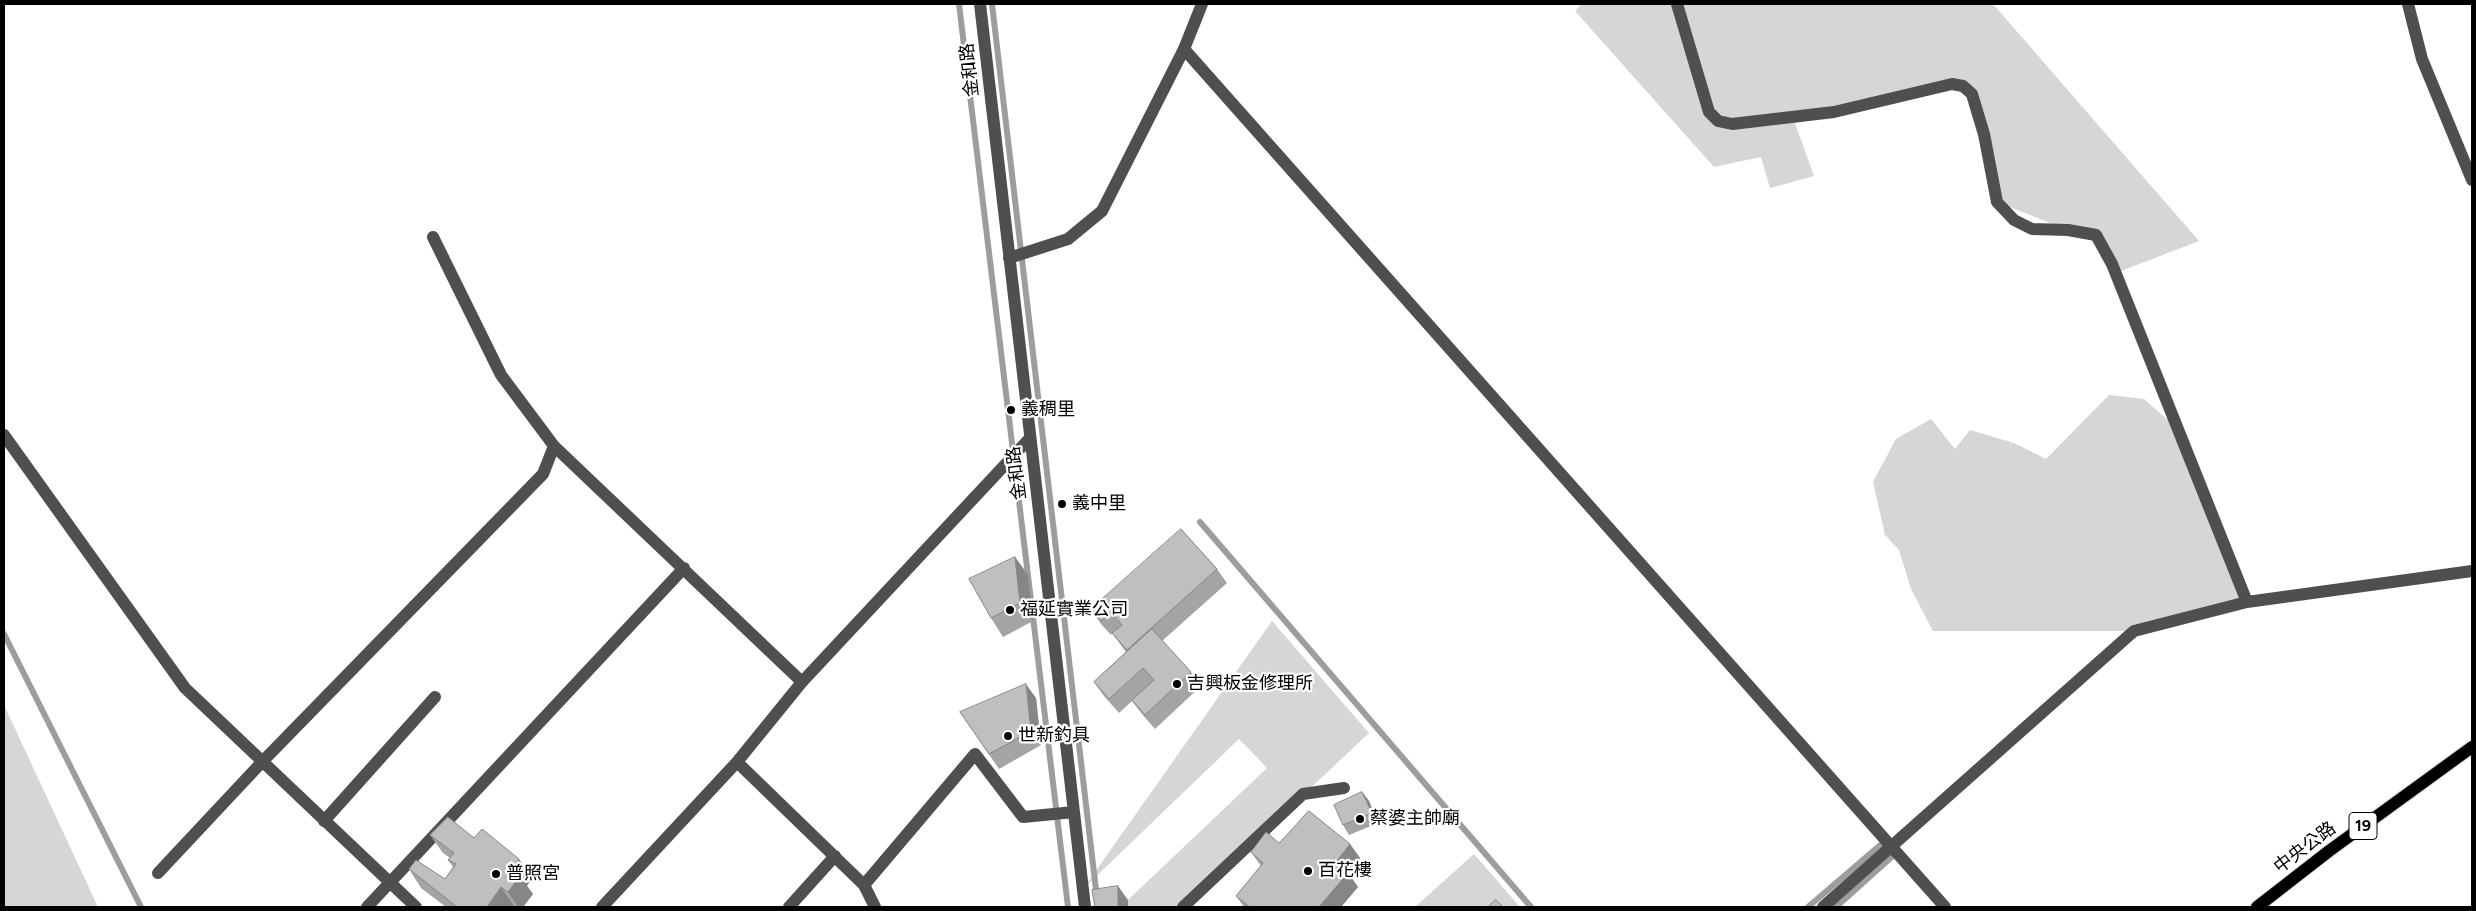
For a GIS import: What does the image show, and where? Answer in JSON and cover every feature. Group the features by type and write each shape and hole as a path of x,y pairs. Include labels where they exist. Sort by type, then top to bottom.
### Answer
{"main road":[{"name":"中央公路","path":"2256,907 2329,850 2472,747"}],"street":[{"name":"金和路","path":"980,4 1086,907"},
{"path":"1009,258 1068,239 1102,211 1184,49 1202,4"},
{"path":"1677,4 1709,112 1718,121 1732,124 1834,112 1952,84 1963,86 1972,94 1984,134 1997,202 2014,220 2032,229 2068,230 2096,235 2112,264 2247,602"},
{"path":"2408,4 2422,59 2472,180"},
{"path":"1184,49 1945,907"},
{"path":"433,237 501,375 554,446 802,682"},
{"path":"4,435 186,688 416,907"},
{"path":"602,907 737,762 802,682 1030,438"},
{"path":"158,874 262,762 543,474 554,446"},
{"path":"367,907 684,568"},
{"path":"1823,907 2134,631 2247,602 2472,571"},
{"path":"324,821 435,697"},
{"path":"864,885 975,754 1023,817 1074,812"},
{"path":"737,762 864,885 875,907"},
{"path":"1183,907 1303,794 1344,788"},
{"path":"789,907 835,856"}],"shaded area":[{"path":"1582,4 1993,4 2199,241 2121,271 2096,235 2068,230 1997,202 1963,86 1795,123 1814,176 1770,188 1761,157 1714,167 1575,11"},
{"path":"2109,395 2144,399 2179,430 2247,602 2134,631 1933,631 1911,589 1899,550 1885,535 1873,482 1896,439 1931,419 1955,449 1970,430 2014,443 2046,459"},
{"path":"1272,621 1369,733 1184,907 1128,907 1128,900 1267,768 1239,739 1083,889"},
{"path":"4,705 98,907 4,907"},
{"path":"1474,854 1520,907 1415,907"}],"building":[{"path":"1181,529 1217,569 1127,650 1112,633 1122,625 1111,612 1101,621 1091,609"},
{"path":"1015,557 1020,603 991,618 969,579"},
{"path":"1152,629 1191,672 1145,715 1132,700 1154,680 1143,668 1109,699 1094,682"},
{"path":"1026,684 1031,731 989,754 960,712"},
{"path":"1362,792 1372,813 1343,825 1334,805"},
{"name":"百花樓","path":"1309,811 1350,844 1336,862 1348,873 1319,907 1250,907 1236,896 1263,863 1251,852 1266,832 1279,843"},
{"name":"普照宮","path":"448,817 474,838 482,829 519,859 513,868 520,876 508,892 501,887 487,907 457,907 409,869 416,860 445,879 456,864 448,860 454,853 430,835"},
{"path":"1118,886 1118,907 1095,907 1092,890"},
{"path":"1496,900 1503,907 1488,907"}],"waterway":[{"path":"959,4 1068,907"},
{"path":"992,4 1098,907"},
{"path":"1200,522 1531,907"},
{"path":"4,634 141,907"},
{"path":"1808,907 1885,841"},
{"path":"1836,907 1896,853"}],"place":[{"name":"義稠里","path":"1011,410"},
{"name":"義中里","path":"1062,504"},
{"name":"福延實業公司","path":"1010,610"},
{"name":"吉興板金修理所","path":"1177,684"},
{"name":"世新釣具","path":"1008,736"},
{"name":"蔡婆主帥廟","path":"1360,819"},
{"name":"百花樓","path":"1308,871"},
{"name":"普照宮","path":"496,874"}]}
